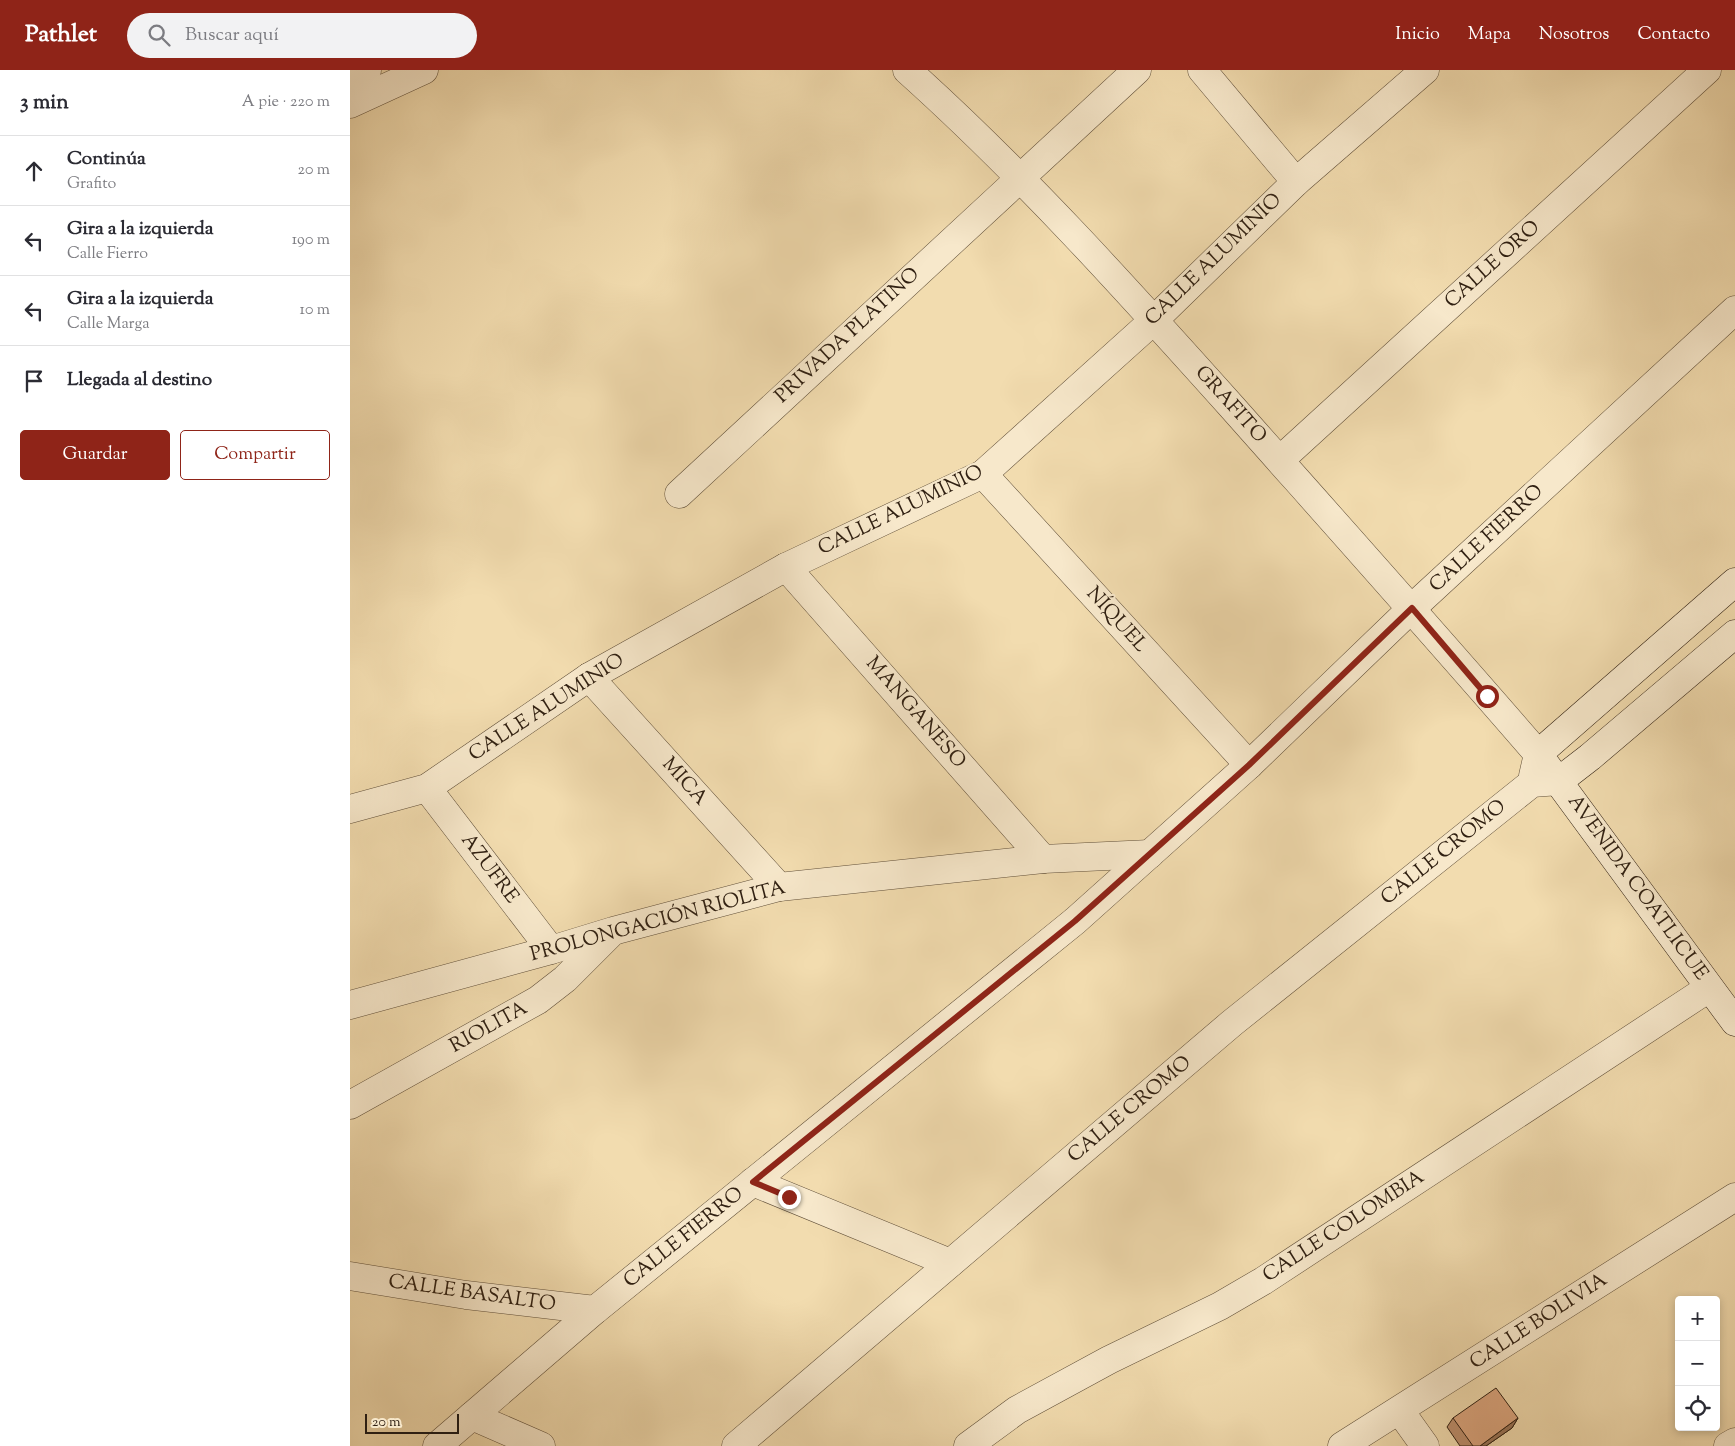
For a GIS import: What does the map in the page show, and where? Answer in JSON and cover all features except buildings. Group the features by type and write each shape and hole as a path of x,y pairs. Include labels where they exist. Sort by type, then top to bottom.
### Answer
{"street":[{"path":"350,90 367,70"},
{"path":"350,104 424,70"},
{"name":"GRAFITO","path":"907,70 1018,178 1154,320 1412,608 1538,754"},
{"name":"PRIVADA PLATINO","path":"679,494 1018,178 1137,70"},
{"path":"1202,70 1296,182"},
{"name":"CALLE ALUMINIO","path":"350,809 427,788 589,677 786,567 983,474 1154,320 1296,182 1425,70"},
{"name":"CALLE ORO","path":"1280,460 1707,70"},
{"name":"CALLE FIERRO","path":"437,1446 595,1310 1075,921 1249,765 1412,608 1735,310"},
{"name":"NÍQUEL","path":"983,474 1249,765"},
{"name":"MANGANESO","path":"786,567 1043,859"},
{"path":"1735,582 1538,754 1532,782 1559,781 1735,634"},
{"name":"MICA","path":"589,677 779,887"},
{"name":"AVENIDA COATLICUE","path":"1538,754 1735,1022"},
{"name":"CALLE CROMO","path":"736,1446 1232,1022 1532,782"},
{"name":"AZUFRE","path":"427,788 551,950"},
{"name":"PROLONGACIÓN RIOLITA","path":"350,1005 613,931 779,887 1043,859 1150,854"},
{"name":"RIOLITA","path":"350,1105 538,1000 565,979 613,931"},
{"name":"CALLE COLOMBIA","path":"968,1446 1017,1410 1109,1360 1220,1306 1263,1281 1709,988"},
{"path":"753,1182 950,1263"},
{"name":"CALLE BOLIVIA","path":"1342,1446 1735,1197"},
{"name":"CALLE BASALTO","path":"350,1276 466,1296 595,1310"},
{"path":"1400,1411 1424,1446"},
{"path":"472,1416 541,1446"},
{"path":"1728,1446 1735,1442"}],"route":[{"path":"789,1197 753,1182 1075,921 1249,765 1412,608 1487,696"}]}
